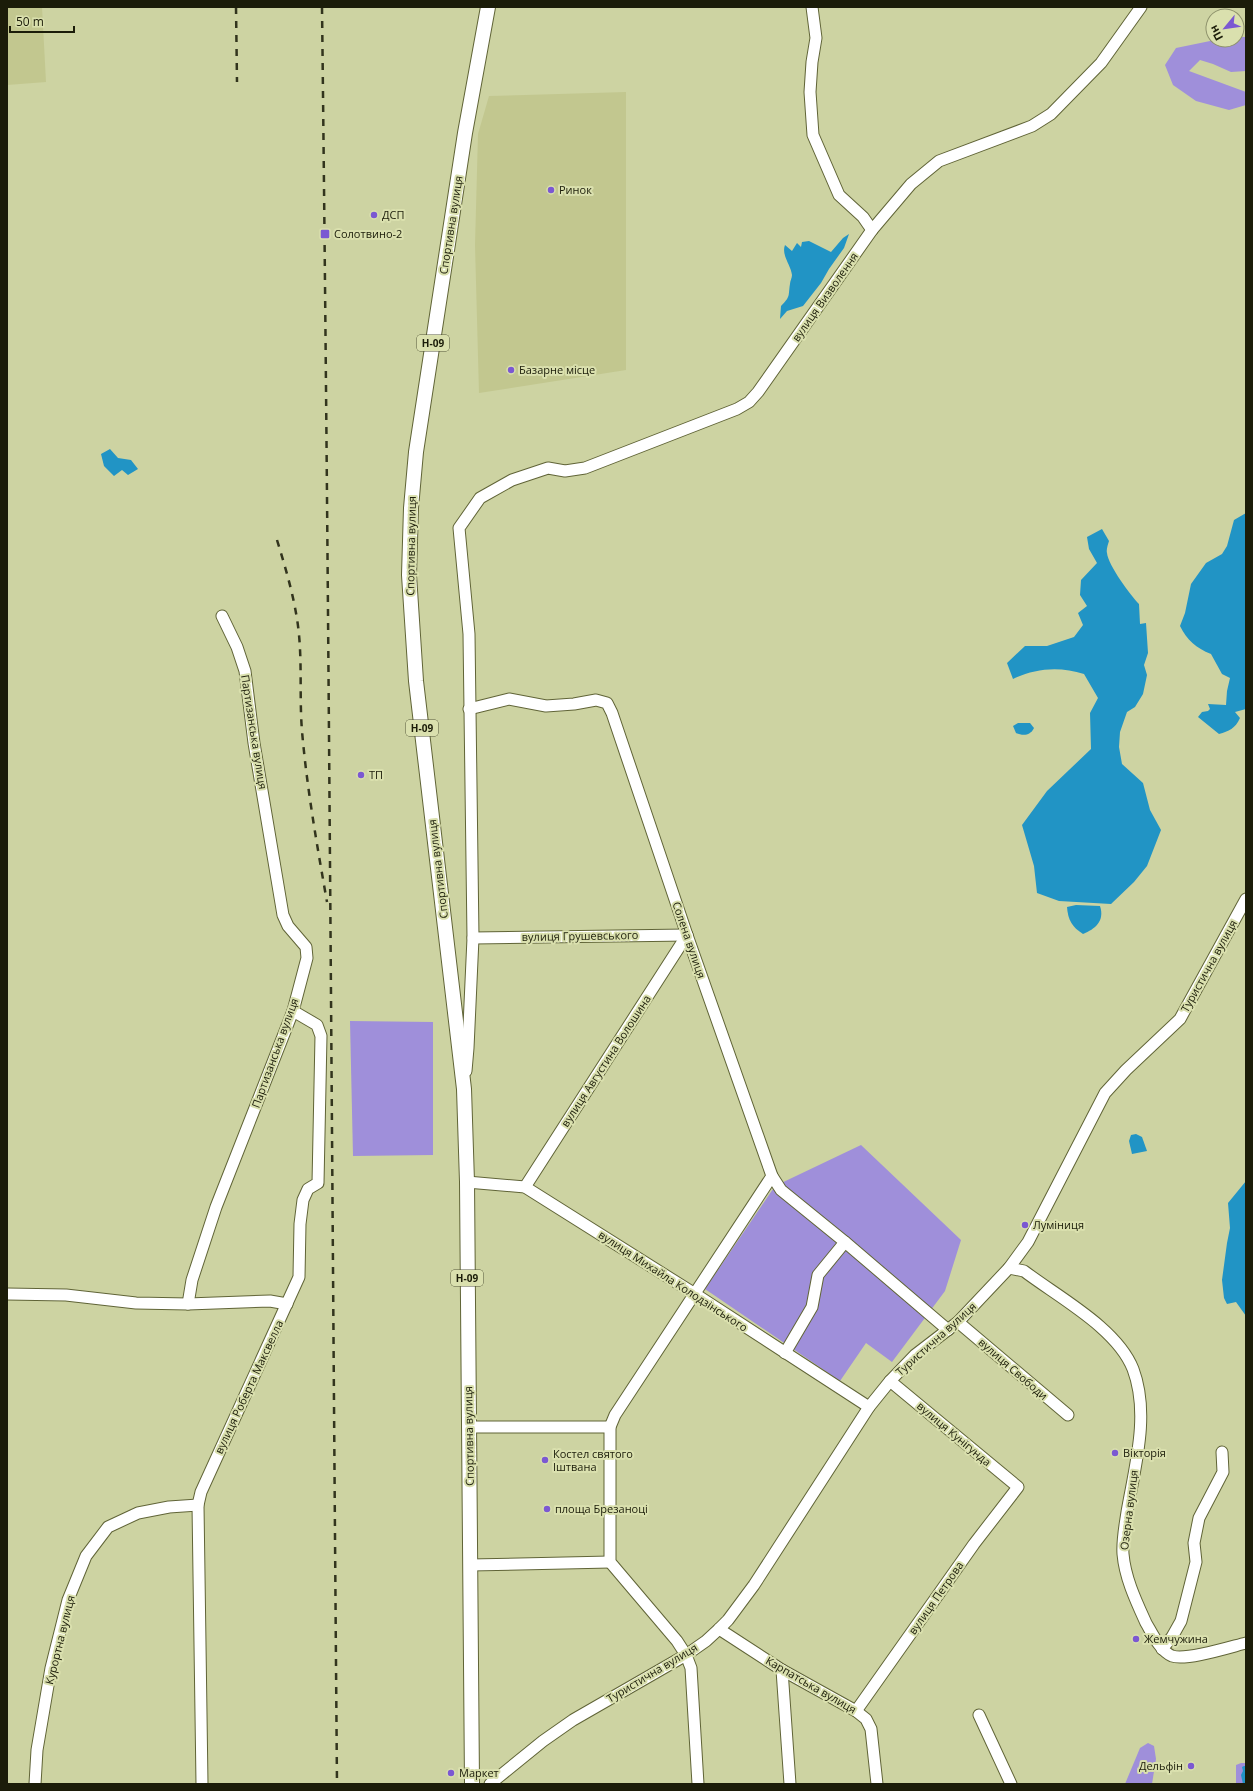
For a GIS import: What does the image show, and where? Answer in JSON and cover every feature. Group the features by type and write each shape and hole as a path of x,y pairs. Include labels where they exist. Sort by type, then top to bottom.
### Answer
{"main road":[{"name":"Спортивна вулиця","path":"472,1784 464,1089 416,681 409,575 411,508 416,452 466,126 488,7"}],"street":[{"path":"812,7 816,38 812,62 810,92 813,135 839,195 863,217 872,230"},
{"name":"вулиця Визволення","path":"468,516 480,498 512,480 548,468 565,471 585,468 737,409 749,402 758,392 872,230 911,184 939,161 1032,126 1051,114 1101,64 1141,7"},
{"name":"Спортивна вулиця","path":"464,1089 468,1048 473,938 469,634 460,528 468,516"},
{"name":"Партизанська вулиця","path":"188,1304 192,1280 216,1207 293,1011 308,958 306,947 288,926 283,915 254,743 244,671 237,647 222,616"},
{"name":"Солена вулиця","path":"469,709 509,699 546,706 574,704 596,700 607,703 612,713 686,935 772,1176 781,1190 845,1242 948,1330"},
{"name":"Туристична вулиця","path":"490,1784 543,1741 574,1720 686,1655 706,1641 728,1620 754,1585 869,1407 890,1381 915,1355 958,1322 1009,1268 1028,1242 1105,1093 1126,1070 1180,1019 1246,899"},
{"name":"вулиця Грушевського","path":"473,938 686,935"},
{"name":"вулиця Августина Волошина","path":"525,1187 686,935"},
{"name":"вулиця Роберта Максвелла","path":"202,1784 198,1505 201,1492 299,1276 300,1224 303,1200 308,1189 318,1184 321,1036 317,1025 293,1011"},
{"path":"698,1784 691,1668 686,1655 677,1641 610,1562 610,1427 615,1415 772,1176"},
{"name":"вулиця Михайла Колодзінського","path":"466,1182 525,1187 695,1294 869,1407"},
{"path":"785,1353 812,1307 818,1275 845,1242"},
{"name":"Озерна вулиця","path":"1009,1268 1024,1271 1101,1326 1119,1344 1132,1367 1139,1387 1139,1440 1124,1538 1123,1554 1128,1578 1136,1601 1151,1632 1162,1649"},
{"path":"7,1294 66,1295 136,1303 188,1304 270,1301 287,1304"},
{"name":"вулиця Свободи","path":"958,1322 1068,1415"},
{"name":"вулиця Кунігунда","path":"890,1381 1018,1487"},
{"path":"468,1427 610,1427"},
{"path":"1222,1452 1223,1472 1199,1518 1194,1543 1196,1562 1181,1621 1172,1637 1162,1649 1172,1656 1186,1657 1246,1643"},
{"name":"вулиця Петрова","path":"856,1711 974,1544 1018,1487"},
{"name":"Курортна вулиця","path":"35,1784 37,1750 51,1668 68,1600 86,1556 108,1527 138,1513 169,1507 198,1505"},
{"path":"470,1565 610,1562"},
{"name":"Карпатська вулиця","path":"719,1629 782,1670 856,1711 866,1719 871,1729 877,1784"},
{"path":"782,1670 790,1784"},
{"path":"979,1715 1011,1784"}],"shaded area":[{"path":"7,7 42,7 46,82 7,85"},
{"path":"1246,37 1246,71 1231,72 1200,60 1189,71 1246,92 1246,105 1229,110 1196,101 1173,85 1165,65 1176,48 1205,42 1205,48 1245,48"},
{"name":"Ринок","path":"626,92 626,370 479,393 475,245 478,134 489,96"},
{"path":"350,1021 433,1022 433,1155 353,1156"},
{"path":"861,1145 961,1240 945,1291 892,1362 866,1343 840,1381 705,1289 775,1186"},
{"path":"1148,1743 1154,1746 1156,1759 1152,1784 1125,1784 1140,1748"},
{"path":"1246,1763 1246,1784 1236,1784 1236,1765"}],"water":[{"path":"849,234 844,248 821,283 803,306 787,311 780,319 781,306 788,296 792,275 784,252 785,245 792,251 797,243 801,247 802,242 809,241 831,252 843,238"},
{"path":"110,449 118,458 131,460 138,469 128,475 122,470 114,476 104,466 101,454"},
{"path":"1246,513 1246,709 1235,712 1240,718 1236,725 1229,731 1219,734 1198,717 1202,712 1210,709 1208,704 1226,705 1230,678 1222,674 1211,654 1192,643 1180,626 1185,613 1191,584 1206,563 1222,554 1227,546 1234,520"},
{"path":"1102,529 1109,541 1107,552 1111,565 1126,588 1139,604 1140,624 1146,623 1148,653 1144,665 1147,675 1143,694 1135,707 1127,712 1120,732 1119,747 1122,764 1143,783 1150,810 1161,830 1147,866 1134,882 1111,904 1059,901 1037,893 1034,866 1022,825 1047,791 1091,749 1090,713 1098,698 1084,674 1075,671 1048,669 1030,672 1013,679 1007,663 1025,646 1047,646 1074,637 1083,625 1078,613 1087,606 1080,595 1081,580 1097,563 1089,549 1087,537"},
{"path":"1018,723 1030,723 1034,728 1028,734 1019,734 1016,733 1013,726"},
{"path":"1076,905 1100,906 1101,916 1098,924 1083,934 1073,926 1068,916 1067,907"},
{"path":"1136,1134 1142,1137 1147,1151 1132,1154 1129,1141 1131,1135"},
{"path":"1246,1181 1246,1316 1236,1302 1227,1304 1224,1298 1222,1280 1230,1228 1228,1203"},
{"path":"1246,1766 1246,1784 1243,1784 1241,1775 1243,1771 1242,1767"}],"railway":[{"path":"236,7 237,82"},
{"path":"322,7 329,673 337,1784"},
{"path":"277,540 291,589 299,633 301,717 304,753 327,902"}],"place":[{"name":"Ринок","path":"551,190"},
{"name":"ДСП","path":"374,215"},
{"name":"Солотвино-2","path":"325,234"},
{"name":"Базарне місце","path":"511,370"},
{"name":"ТП","path":"361,775"},
{"name":"Луміниця","path":"1025,1225"},
{"name":"Вікторія","path":"1115,1453"},
{"name":"Костел святого Іштвана","path":"545,1460"},
{"name":"площа Брезаноці","path":"547,1509"},
{"name":"Жемчужина","path":"1136,1639"},
{"name":"Дельфін","path":"1191,1766"},
{"name":"Маркет","path":"451,1773"}]}
